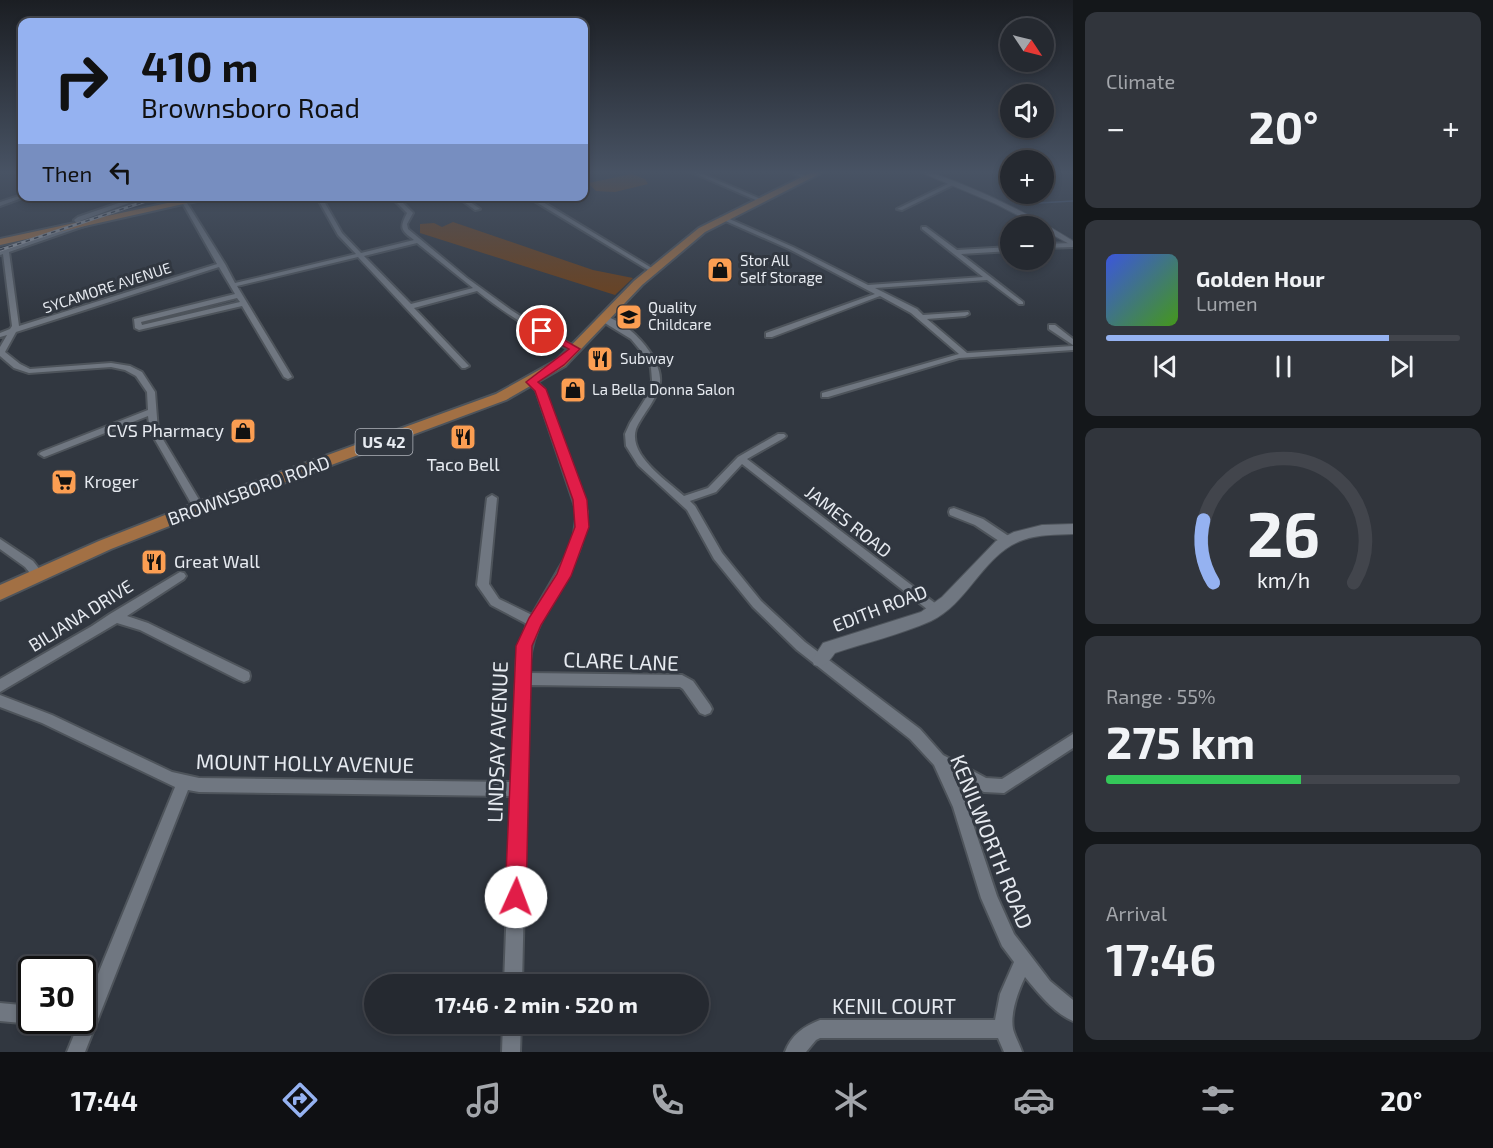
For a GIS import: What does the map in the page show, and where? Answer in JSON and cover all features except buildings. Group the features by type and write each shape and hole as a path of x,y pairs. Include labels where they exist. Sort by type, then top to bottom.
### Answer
{"main road":[{"path":"0,242 94,220"},
{"name":"BROWNSBORO ROAD","path":"0,593 199,507 475,408 532,382 561,363 652,270 688,240 720,220"}],"street":[{"path":"94,220 3,253 16,326 0,352 17,366 36,372 103,365 131,369 148,384 151,392 154,431 199,507"},
{"path":"195,220 288,377"},
{"path":"331,220 359,254 465,366"},
{"path":"408,220 404,228 478,290 561,343 575,349"},
{"path":"568,220 652,270"},
{"path":"728,220 791,248 923,317 965,355"},
{"path":"1033,220 1073,244"},
{"path":"924,228 1021,303"},
{"path":"234,285 418,241"},
{"path":"1054,245 1073,244"},
{"path":"957,252 1000,250"},
{"name":"SYCAMORE AVENUE","path":"0,335 222,264"},
{"path":"867,287 990,278"},
{"path":"409,307 478,290"},
{"path":"769,335 880,294"},
{"path":"239,295 137,321 140,328 244,303"},
{"path":"923,317 965,314"},
{"name":"KENILWORTH ROAD","path":"603,318 639,342 651,360 655,386 631,430 630,442 643,465 683,500 735,580 790,636 915,734 939,760 960,806 996,916 1008,940 1044,987 1073,1012"},
{"path":"1052,327 1073,343"},
{"path":"825,395 965,355 1073,348"},
{"name":"LINDSAY AVENUE","path":"513,974 524,646 534,622 564,576 576,549 582,527 582,512 540,389 532,382"},
{"path":"44,454 151,412"},
{"path":"683,500 711,490 741,459 781,436"},
{"name":"JAMES ROAD","path":"741,459 936,610"},
{"path":"492,498 483,585 495,602 534,622"},
{"path":"954,512 979,522 1006,540"},
{"name":"EDITH ROAD","path":"820,660 829,648 926,616 936,610 960,590 997,546 1006,540 1043,528 1073,529"},
{"path":"0,543 29,564 38,575"},
{"name":"BILJANA DRIVE","path":"0,686 180,576"},
{"path":"114,617 144,626 244,676"},
{"name":"CLARE LANE","path":"522,679 682,681 688,685 705,709"},
{"name":"MOUNT HOLLY AVENUE","path":"0,701 47,719 171,779 184,782 215,786 519,789"},
{"path":"939,760 971,780 994,787 1004,786 1073,740"},
{"path":"96,994 184,782"},
{"path":"1013,1052 1004,1029 1003,1013 1007,998 1024,961"},
{"path":"0,1012 18,1014"},
{"name":"KENIL COURT","path":"794,1052 810,1033 820,1029 1004,1029"},
{"path":"76,1052 81,1034"},
{"path":"511,1052 512,1034"}],"shaded area":[{"path":"453,222 593,270 633,278 615,295 420,233 420,224 434,223 442,227"}],"railway":[{"path":"0,250 89,220"}],"place":[{"name":"Stor All Self Storage","path":"720,270"},
{"name":"Quality Childcare","path":"629,317"},
{"name":"Subway","path":"600,359"},
{"name":"La Bella Donna Salon","path":"573,390"},
{"name":"CVS Pharmacy","path":"243,431"},
{"name":"Taco Bell","path":"463,437"},
{"name":"Kroger","path":"64,482"},
{"name":"Great Wall","path":"154,562"}],"route":[{"path":"516,897 524,646 534,622 564,576 576,549 582,527 580,500 540,389 532,382 561,363 575,349 542,331"}]}
